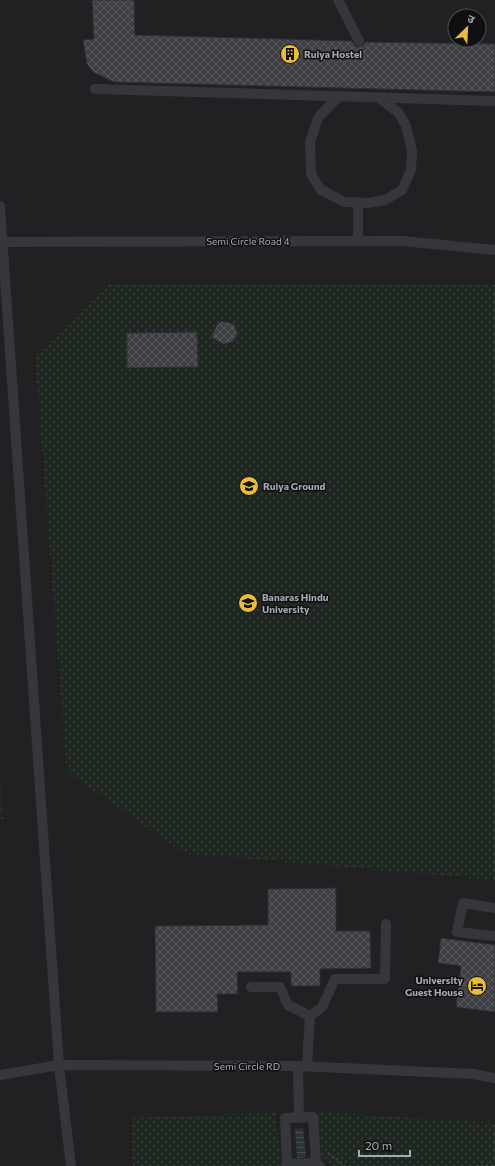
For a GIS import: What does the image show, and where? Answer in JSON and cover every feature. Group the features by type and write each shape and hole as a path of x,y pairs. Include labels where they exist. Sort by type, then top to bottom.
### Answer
{"lane":[{"path":"338,0 359,42"},
{"path":"95,89 338,97 357,93 379,98 495,101"},
{"path":"338,97 318,118 310,142 311,174 320,189 344,202 386,200 402,190 411,170 412,150 406,126 399,113 379,98"},
{"path":"358,202 358,241"},
{"path":"0,206 1,242 59,1065 71,1166"},
{"name":"Semi Circle Road 4","path":"1,242 402,241 495,250"},
{"path":"495,908 463,903 457,932 495,936"},
{"path":"299,1118 302,1066 310,1016 322,1007 335,979 385,980 386,924"},
{"path":"251,987 280,987 288,1005 310,1016"},
{"name":"Semi Circle RD","path":"0,1075 59,1065 302,1066 473,1074 495,1078"},
{"path":"313,1117 318,1164 286,1165 285,1118 313,1117"}],"path":[{"path":"476,1166 495,1165"}],"shaded area":[{"name":"Banaras Hindu University","path":"0,0 495,0 495,1166 0,1166"},
{"path":"110,284 495,284 495,880 184,853 67,772 35,355"},
{"path":"0,756 3,819 0,819"},
{"path":"318,1112 495,1123 495,1166 334,1166 321,1158"},
{"path":"275,1113 281,1163 278,1166 133,1166 131,1118"},
{"path":"303,1128 306,1157 297,1158 295,1129"}],"building":[{"name":"Ruiya Hostel","path":"92,0 134,0 135,35 352,41 355,46 359,47 364,45 365,42 447,43 447,48 487,48 487,44 495,44 495,92 114,82 93,72 87,64 83,40 94,39"},
{"path":"222,321 234,324 237,333 232,342 223,344 211,337 217,325"},
{"path":"197,332 198,367 127,368 127,333"},
{"path":"336,888 336,931 370,931 371,968 320,969 320,986 291,986 291,972 237,972 238,994 217,994 218,1012 156,1012 155,926 268,925 268,889"},
{"name":"University Guest House","path":"441,938 495,945 495,1012 456,1007 461,966 438,963"}],"place":[{"name":"Ruiya Hostel","path":"290,54"},
{"name":"Ruiya Ground","path":"249,486"},
{"name":"Banaras Hindu University","path":"248,603"},
{"name":"University Guest House","path":"477,986"}]}
